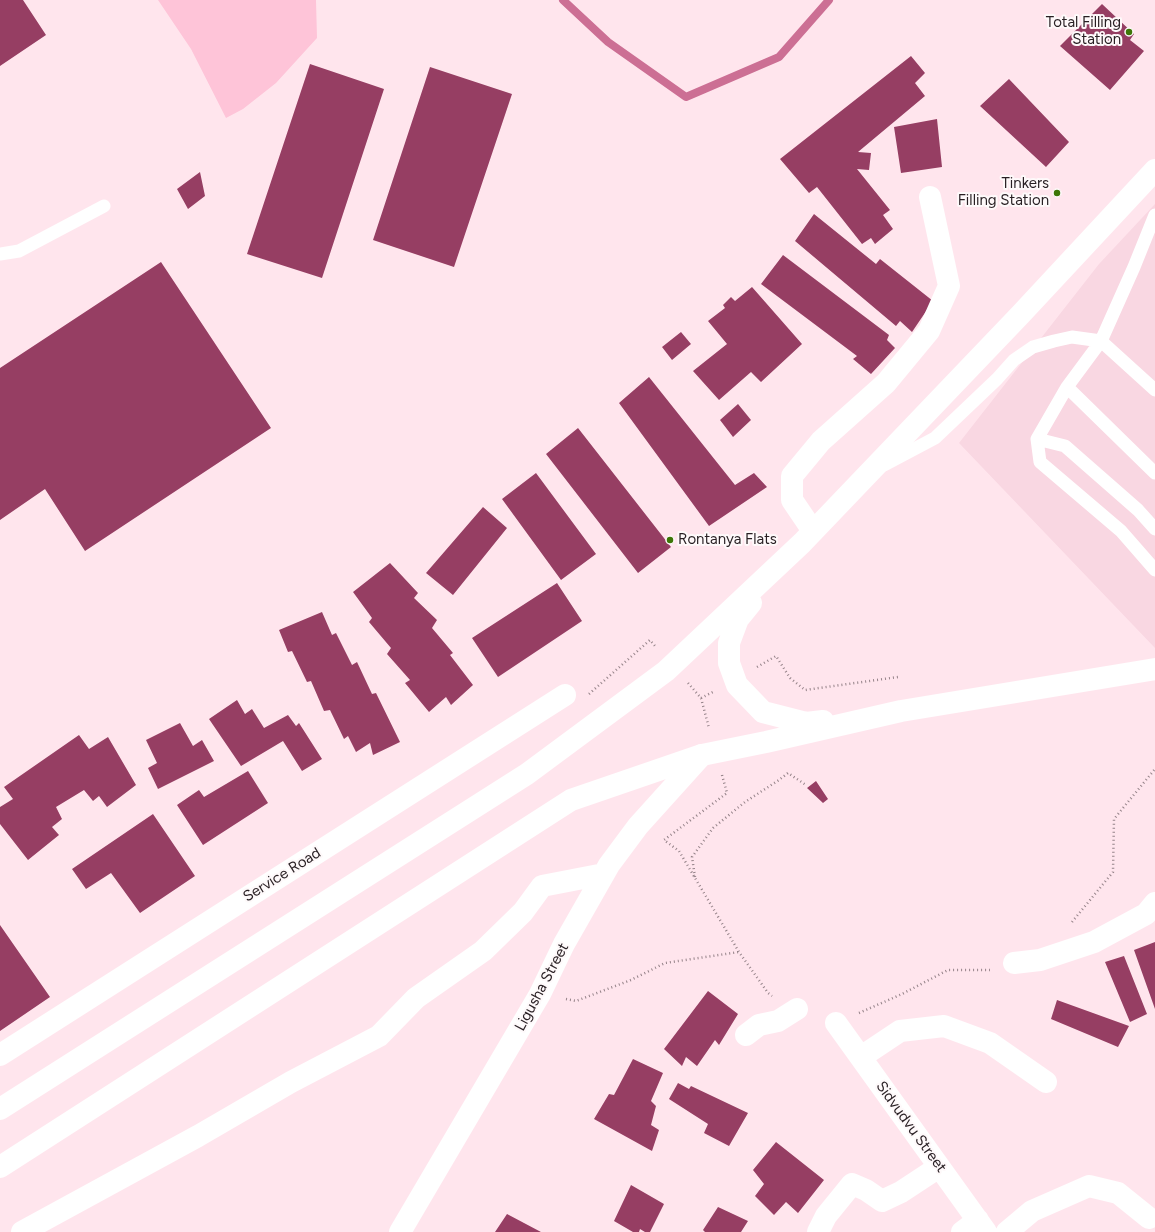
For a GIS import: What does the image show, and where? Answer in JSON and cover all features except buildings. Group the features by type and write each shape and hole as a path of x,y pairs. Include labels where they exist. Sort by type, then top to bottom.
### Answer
{"street":[{"path":"0,1109 527,774 666,671 807,537 870,473 1155,170"},
{"path":"807,537 792,500 792,476 821,441 886,384 929,331 949,286 930,197"},
{"path":"807,537 738,619 728,643 729,663 737,685 763,712 806,723 901,711 1155,669"},
{"name":"Service Road","path":"0,1055 565,696"},
{"path":"0,1166 571,800 702,755 901,711"},
{"name":"Ligusha Street","path":"400,1232 540,994 564,944 604,874 638,826 702,755"},
{"path":"22,1232 198,1136 291,1082 379,1036 416,998 483,951 523,912 542,886 604,874"},
{"path":"1014,963 1040,960 1094,942 1146,914 1155,903"},
{"path":"746,1035 759,1025 778,1021 797,1010"},
{"name":"Sidvudvu Street","path":"836,1022 939,1166 975,1228"},
{"path":"861,1057 900,1031 944,1026 990,1043 1046,1082"},
{"path":"818,1232 826,1216 852,1184 866,1190 882,1201 901,1192 939,1166"},
{"path":"1007,1232 1032,1211 1089,1186 1118,1193 1149,1218"}],"lane":[{"path":"0,254 20,250 104,206"},
{"path":"1155,215 1102,341 1067,387 1037,439 1040,462 1120,531 1155,570"},
{"path":"870,473 935,438 997,379 1014,360 1033,347 1072,337 1102,341 1155,390"},
{"path":"1067,387 1155,473"},
{"path":"1037,439 1065,446 1138,510 1155,529"}],"path":[{"path":"565,696 574,707 650,640 656,646"},
{"path":"756,667 776,656 790,678 805,690 898,677"},
{"path":"686,681 701,698 711,735"},
{"path":"701,698 715,691"},
{"path":"1068,927 1113,872 1114,820 1155,770"},
{"path":"721,771 727,793 664,840 679,851 739,952 768,993 797,1010"},
{"path":"695,879 692,857 713,828 745,802 788,773 806,785"},
{"path":"540,994 576,1001 631,980 665,963 739,952"},
{"path":"836,1022 902,994 948,970 1004,970 1014,963"}],"shaded area":[{"path":"158,0 316,0 317,38 276,83 243,109 226,118 191,49"},
{"path":"1155,204 1155,648 959,443 1099,264"}],"waterway":[{"path":"563,0 608,42 686,97 779,57 829,0"}],"place":[{"name":"Total Filling Station","path":"1129,32"},
{"name":"Tinkers Filling Station","path":"1057,193"},
{"name":"Rontanya Flats","path":"670,540"}]}
